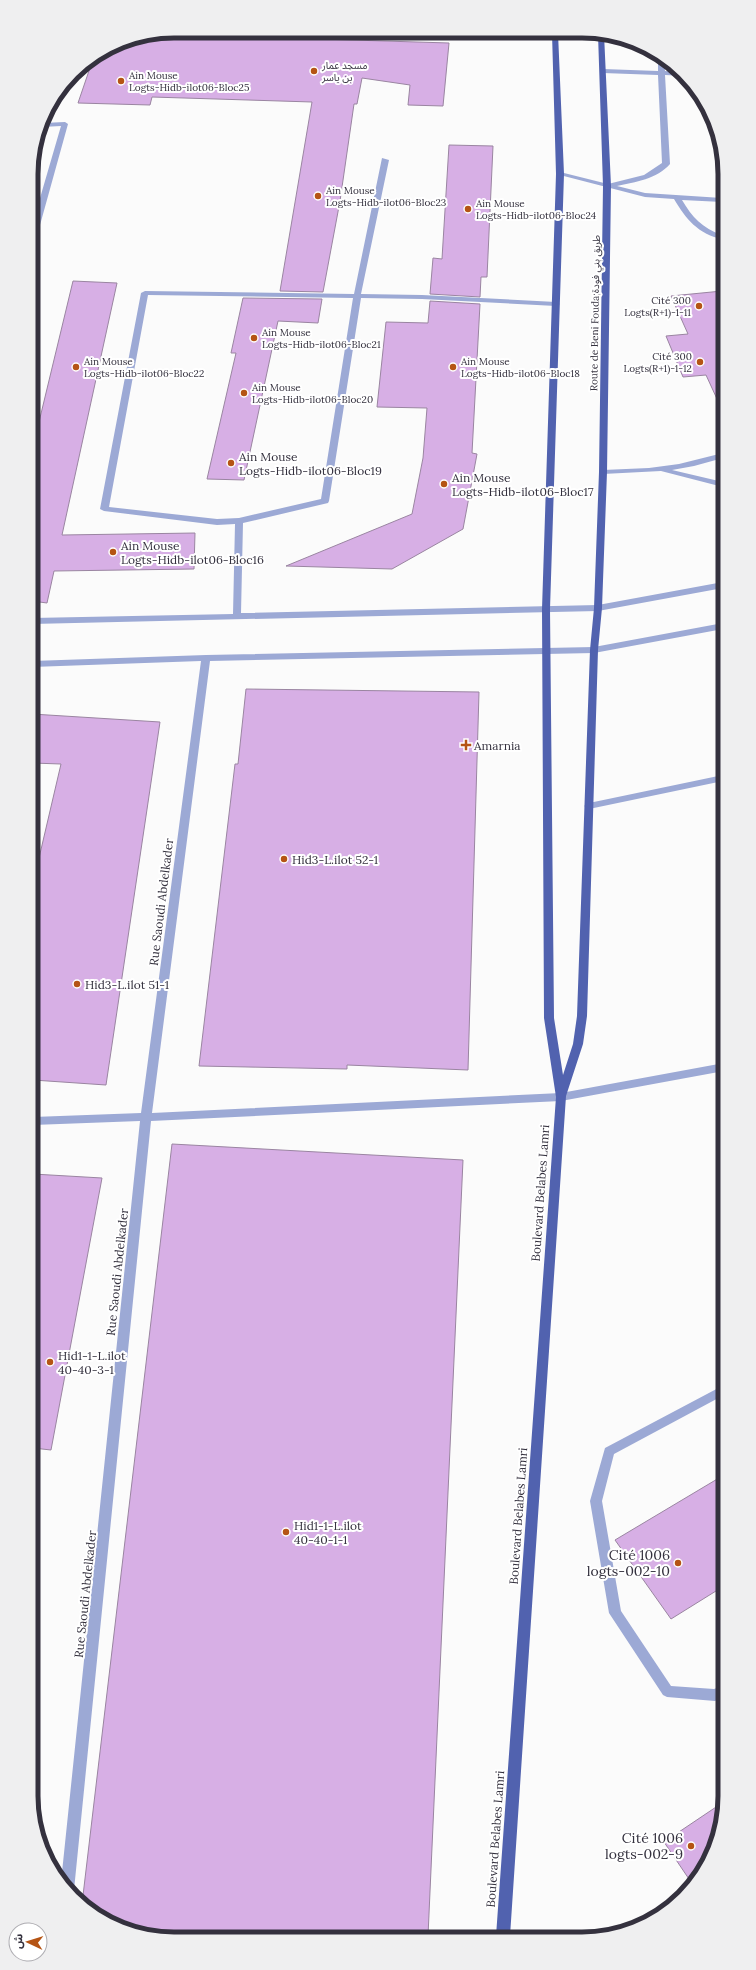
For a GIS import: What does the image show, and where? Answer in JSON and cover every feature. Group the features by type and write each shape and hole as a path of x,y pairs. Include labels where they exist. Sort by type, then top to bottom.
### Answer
{"main road":[{"path":"555,38 560,174 546,609 548,651 549,1018 560,1098"},
{"name":"Route de Beni Fouda;طريق بني فودة","path":"560,1098 578,1044 582,1016 594,650 598,608 603,472 607,186 601,40"},
{"name":"Boulevard Belabes Lamri","path":"503,1932 560,1098"}],"street":[{"path":"607,186 648,175 662,169 666,164 661,64"},
{"path":"603,71 674,74"},
{"path":"38,218 65,124 47,125"},
{"path":"385,160 357,297 325,501 239,521 217,522 104,510 145,293 357,297 422,297 556,304"},
{"path":"560,174 645,195 718,200"},
{"path":"677,198 692,222 705,232 718,236"},
{"path":"603,472 662,470 688,466 718,457"},
{"path":"662,470 718,484"},
{"path":"237,616 239,521"},
{"path":"38,621 598,608 718,586"},
{"path":"38,664 206,658 594,650 718,627"},
{"name":"Rue Saoudi Abdelkader","path":"68,1881 146,1117 206,658"},
{"path":"589,806 718,779"},
{"path":"38,1121 560,1098 718,1068"},
{"path":"718,1393 609,1451 596,1501 616,1613 667,1691 715,1695 718,1693"}],"building":[{"path":"165,38 287,38 449,43 443,106 408,105 410,85 362,78 357,104 354,104 340,201 323,292 280,291 312,102 152,97 150,105 78,103 90,67 98,61 122,48 147,41"},
{"name":"Ain Mouse Logts-Hidb-ilot06-Bloc24","path":"449,145 493,146 487,277 481,277 480,297 430,294 433,258 442,259"},
{"path":"73,281 117,283 62,535 195,533 194,569 54,571 47,603 38,602 38,426"},
{"path":"718,291 718,401 706,375 683,377 666,336 688,334 671,296"},
{"path":"243,298 322,299 318,323 278,321 244,480 207,479 236,353 231,353"},
{"path":"430,301 480,304 472,453 477,454 463,529 392,569 286,566 412,514 423,458 427,408 377,407 386,322 428,323"},
{"name":"Hid3-L.ilot 52-1","path":"246,689 479,692 468,1070 347,1065 347,1069 199,1066 235,764 238,764"},
{"name":"Hid3-L.ilot 51-1","path":"38,714 160,722 106,1085 38,1080 38,862 61,764 38,763"},
{"name":"Hid1-1-L.ilot 40-40-1-1","path":"172,1144 463,1160 428,1932 165,1932 122,1922 106,1914 83,1897"},
{"name":"Hid1-1-L.ilot 40-40-3-1","path":"38,1174 102,1178 51,1450 38,1449"},
{"name":"Cité 1006 logts-002-10","path":"718,1479 718,1590 671,1619 615,1540"},
{"name":"Cité 1006 logts-002-9","path":"718,1806 708,1848 689,1880 664,1842"}],"place":[{"name":"مسجد عمار بن ياسر","path":"314,71"},
{"name":"Ain Mouse Logts-Hidb-ilot06-Bloc25","path":"121,81"},
{"name":"Ain Mouse Logts-Hidb-ilot06-Bloc23","path":"318,196"},
{"name":"Ain Mouse Logts-Hidb-ilot06-Bloc24","path":"468,209"},
{"name":"Cité 300 Logts(R+1)-1-11","path":"699,306"},
{"name":"Ain Mouse Logts-Hidb-ilot06-Bloc21","path":"254,338"},
{"name":"Cité 300 Logts(R+1)-1-12","path":"700,362"},
{"name":"Ain Mouse Logts-Hidb-ilot06-Bloc22","path":"76,367"},
{"name":"Ain Mouse Logts-Hidb-ilot06-Bloc18","path":"453,367"},
{"name":"Ain Mouse Logts-Hidb-ilot06-Bloc20","path":"244,393"},
{"name":"Ain Mouse Logts-Hidb-ilot06-Bloc19","path":"231,463"},
{"name":"Ain Mouse Logts-Hidb-ilot06-Bloc17","path":"444,484"},
{"name":"Ain Mouse Logts-Hidb-ilot06-Bloc16","path":"113,552"},
{"name":"Amarnia","path":"466,745"},
{"name":"Hid3-L.ilot 52-1","path":"284,859"},
{"name":"Hid3-L.ilot 51-1","path":"77,984"},
{"name":"Hid1-1-L.ilot 40-40-3-1","path":"50,1362"},
{"name":"Hid1-1-L.ilot 40-40-1-1","path":"286,1532"},
{"name":"Cité 1006 logts-002-10","path":"678,1563"},
{"name":"Cité 1006 logts-002-9","path":"691,1846"}]}
